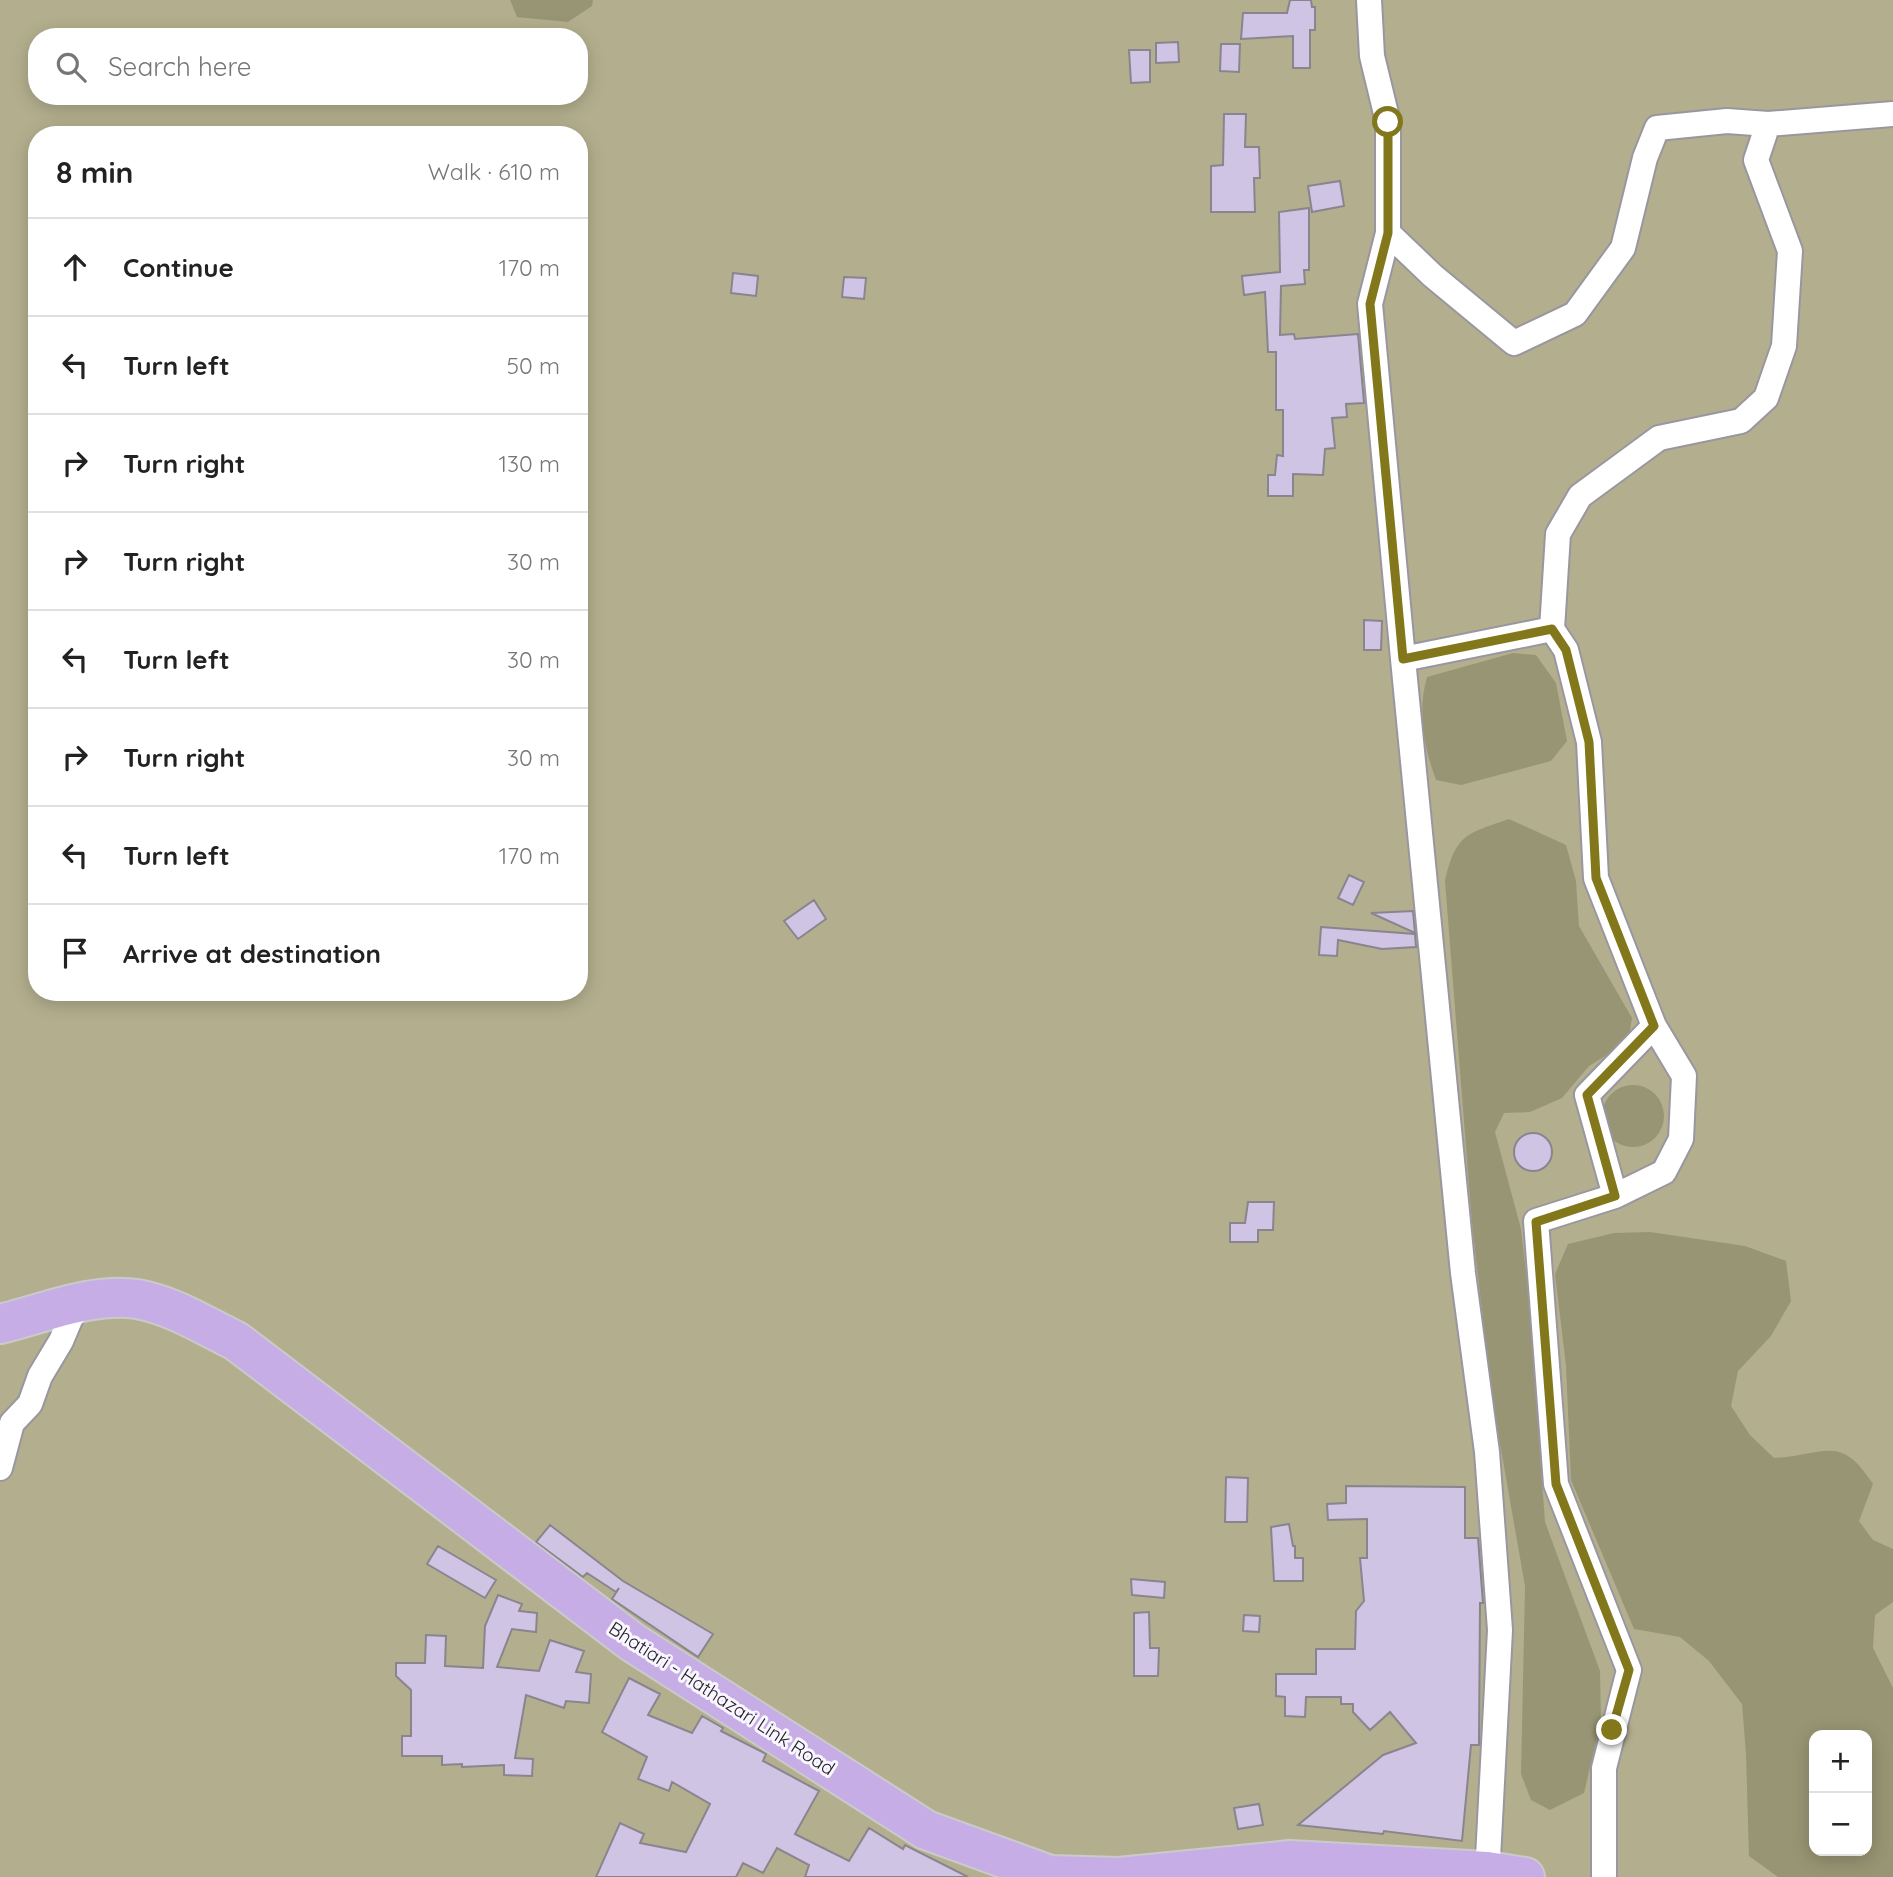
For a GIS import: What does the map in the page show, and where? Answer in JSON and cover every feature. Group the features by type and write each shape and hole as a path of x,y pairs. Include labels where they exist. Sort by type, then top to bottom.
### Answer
{"main road":[{"name":"Bhatiari - Hathazari Link Road","path":"0,1324 93,1301 136,1299 180,1313 236,1341 632,1642 926,1830 1050,1874 1119,1877 1290,1860 1525,1877"}],"street":[{"path":"1369,0 1372,56 1388,122 1388,233 1370,304 1463,1273 1486,1452 1500,1630 1487,1874"},
{"path":"1388,233 1433,276 1514,343 1575,314 1623,248 1645,158 1657,128 1727,121 1768,124 1893,114"},
{"path":"1604,1877 1604,1768 1629,1670 1556,1484 1536,1222 1615,1196 1664,1172 1681,1139 1684,1076 1654,1026 1596,878 1589,742 1566,650 1552,629 1558,534 1580,496 1659,439 1741,421 1766,398 1784,346 1790,251 1756,160 1768,124"},
{"path":"1403,659 1552,629"},
{"path":"1615,1196 1587,1095 1654,1026"},
{"path":"0,1468 12,1423 30,1404 40,1376 61,1341 72,1315 93,1301"}],"shaded area":[{"path":"0,0 1893,0 1893,1877 0,1877"},
{"path":"510,0 593,0 592,6 568,22 517,17"},
{"path":"1513,653 1536,655 1556,683 1567,741 1551,761 1461,785 1436,780 1423,729 1422,703 1427,677"},
{"path":"1509,819 1566,845 1576,881 1579,926 1632,1018 1628,1042 1589,1066 1562,1098 1530,1112 1504,1113 1495,1132 1521,1229 1545,1522 1600,1671 1601,1720 1584,1793 1550,1810 1531,1800 1521,1774 1525,1586 1492,1398 1472,1223 1445,881 1454,854 1465,838 1482,828"},
{"path":"1633,1085 1655,1094 1664,1116 1655,1138 1633,1147 1611,1138 1602,1116 1611,1094"},
{"path":"1650,1232 1745,1246 1786,1261 1791,1301 1771,1336 1738,1371 1731,1406 1750,1435 1774,1458 1819,1451 1841,1453 1851,1458 1873,1484 1859,1521 1873,1540 1893,1549 1893,1602 1875,1615 1873,1648 1893,1688 1893,1877 1778,1877 1749,1856 1742,1704 1709,1661 1680,1637 1634,1629 1571,1480 1566,1366 1555,1274 1568,1244 1614,1233"}],"building":[{"path":"1290,0 1311,0 1312,7 1315,7 1315,30 1310,30 1310,68 1293,68 1293,36 1241,39 1243,13 1287,13"},
{"path":"1178,42 1179,62 1156,63 1156,43"},
{"path":"1221,44 1240,44 1239,72 1220,71"},
{"path":"1129,50 1150,50 1150,82 1131,83"},
{"path":"1224,114 1246,114 1245,147 1259,147 1260,178 1254,178 1255,212 1211,212 1211,166 1223,165"},
{"path":"1340,181 1344,206 1312,212 1308,186"},
{"path":"1309,208 1309,270 1304,270 1305,284 1281,286 1280,335 1294,334 1295,339 1358,334 1364,403 1346,404 1347,417 1332,418 1335,448 1325,449 1323,475 1293,474 1293,496 1268,496 1268,475 1275,475 1277,455 1283,456 1283,410 1276,410 1276,352 1268,352 1265,292 1244,295 1242,276 1280,272 1279,212"},
{"path":"733,273 758,276 756,296 731,293"},
{"path":"844,277 866,278 864,299 842,297"},
{"path":"1364,620 1382,621 1381,650 1364,650"},
{"path":"1349,875 1364,882 1353,905 1338,898"},
{"path":"814,900 826,919 798,939 784,921"},
{"path":"1413,911 1415,933 1371,913"},
{"path":"1321,927 1415,934 1416,947 1382,949 1338,940 1337,956 1319,955"},
{"path":"1533,1133 1547,1138 1552,1152 1547,1166 1533,1171 1519,1166 1514,1152 1519,1138"},
{"path":"1248,1202 1274,1202 1273,1230 1258,1230 1258,1242 1230,1242 1230,1223 1245,1223"},
{"path":"1226,1477 1248,1478 1247,1522 1225,1522"},
{"path":"1346,1486 1465,1487 1465,1538 1478,1538 1483,1603 1480,1603 1479,1745 1471,1745 1462,1841 1384,1831 1383,1834 1298,1825 1383,1755 1416,1743 1390,1712 1370,1730 1353,1712 1353,1704 1341,1704 1341,1697 1306,1697 1305,1717 1285,1716 1285,1697 1276,1696 1276,1674 1316,1674 1316,1649 1355,1649 1356,1611 1364,1601 1360,1558 1367,1558 1367,1519 1328,1520 1327,1504 1346,1503"},
{"path":"1289,1524 1295,1558 1303,1558 1303,1581 1274,1581 1271,1527"},
{"path":"550,1525 623,1581 713,1634 698,1657 612,1599 619,1588 616,1592 587,1573 583,1577 536,1542"},
{"path":"438,1546 496,1580 485,1598 427,1564"},
{"path":"1131,1579 1165,1582 1164,1598 1132,1595"},
{"path":"498,1595 522,1604 519,1611 537,1613 536,1632 512,1629 497,1667 539,1671 550,1640 584,1651 576,1672 591,1674 589,1703 566,1701 564,1708 526,1695 515,1758 533,1759 532,1776 504,1775 504,1765 462,1767 462,1764 442,1765 442,1756 402,1756 402,1736 411,1736 411,1690 396,1676 396,1663 425,1663 426,1635 446,1636 445,1666 483,1668 485,1626"},
{"path":"1149,1612 1150,1648 1159,1648 1158,1676 1134,1676 1134,1613"},
{"path":"1244,1615 1260,1616 1259,1632 1243,1631"},
{"path":"629,1678 660,1694 648,1715 692,1733 702,1716 723,1728 721,1731 766,1754 763,1761 819,1791 795,1834 849,1861 869,1828 903,1849 905,1845 968,1877 805,1877 809,1865 777,1848 763,1873 743,1863 736,1877 596,1877 620,1823 644,1834 640,1843 686,1852 710,1804 672,1782 669,1791 638,1779 647,1757 602,1732"},
{"path":"1259,1804 1263,1825 1238,1829 1234,1808"}],"route":[{"path":"1388,122 1388,233 1370,304 1403,659 1552,629 1566,650 1589,742 1596,878 1654,1026 1587,1095 1615,1196 1536,1222 1556,1484 1629,1670 1612,1730"}]}
